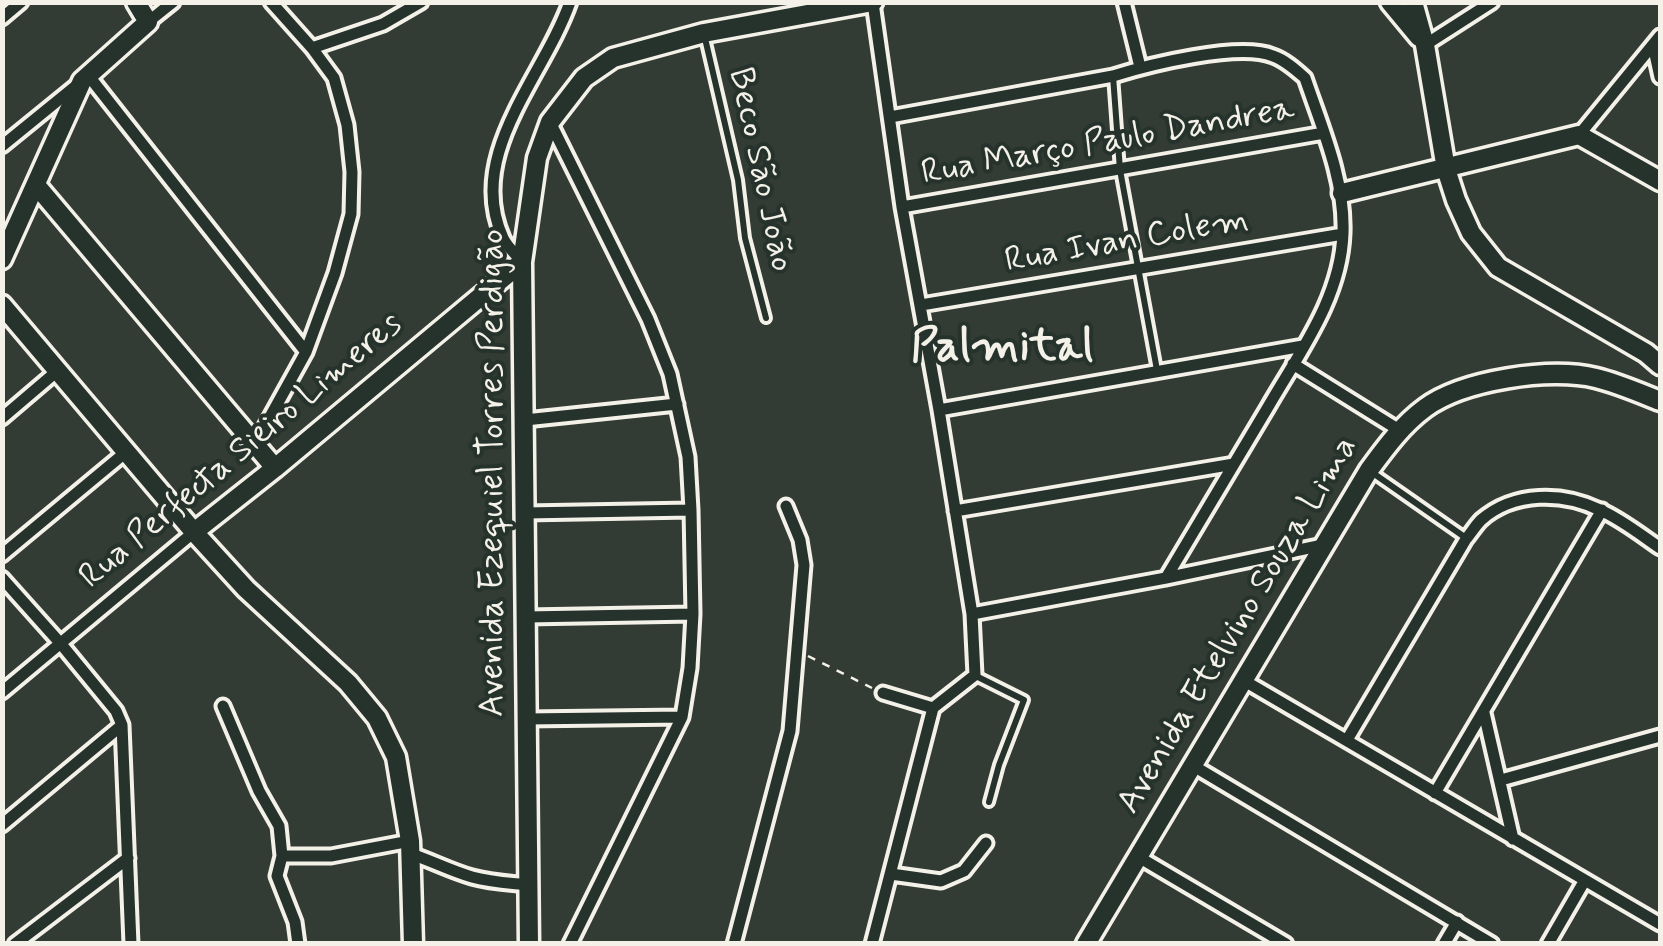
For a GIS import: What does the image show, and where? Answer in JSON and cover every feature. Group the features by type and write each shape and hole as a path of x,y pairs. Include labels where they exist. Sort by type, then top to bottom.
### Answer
{"street":[{"path":"2,18 21,2"},
{"path":"136,2 148,22"},
{"path":"2,146 172,2"},
{"path":"254,446 306,352 336,273 351,214 348,125 334,78 271,2"},
{"path":"312,48 383,24 421,2"},
{"path":"522,262 504,240 491,200 500,143 570,2"},
{"path":"872,944 933,708 975,675 972,614 902,207 873,2"},
{"name":"Avenida Ezequiel Torres Perdigão","path":"530,944 522,262 537,158 550,122 584,78 613,58 704,33 873,2"},
{"path":"1124,2 1140,68"},
{"path":"1390,2 1426,44"},
{"path":"1412,2 1426,44 1446,169 1471,233 1498,267 1646,353 1660,365"},
{"path":"1426,44 1492,2"},
{"path":"1656,41 1660,77"},
{"path":"1342,192 1579,135 1656,41"},
{"path":"890,117 1220,52 1271,54 1305,78 1342,192 1339,265 1328,300 1303,346 1166,578"},
{"path":"2,258 85,78"},
{"path":"85,78 306,352"},
{"path":"550,122 648,318 670,374 688,457 691,510 693,614 682,717 570,944"},
{"name":"Rua Março Paulo Dandrea","path":"902,207 1324,133"},
{"path":"1579,135 1660,181"},
{"path":"36,185 275,468"},
{"name":"Rua Ivan Colem","path":"921,305 1343,234"},
{"name":"Rua Perfecta Sieiro Limeres","path":"2,692 522,262"},
{"path":"2,305 194,532 246,588 348,683 377,718 396,757 411,848 413,944"},
{"path":"939,410 1303,346"},
{"path":"1293,364 1399,430"},
{"path":"2,418 56,372"},
{"name":"Avenida Etelvino Souza Lima","path":"1087,943 1369,470 1399,430 1428,405 1474,386 1537,373 1595,377 1660,401"},
{"path":"525,420 677,404"},
{"path":"2,555 126,452"},
{"path":"956,511 1234,464"},
{"path":"1347,740 1466,539 1482,520 1511,503 1544,496 1570,499 1602,510 1660,548"},
{"path":"734,944 790,732 804,566 800,540 786,506"},
{"path":"525,513 691,510"},
{"path":"1434,792 1602,510"},
{"path":"972,614 1323,546"},
{"path":"2,578 116,711 122,725 131,944"},
{"path":"526,618 693,614"},
{"path":"1243,680 1660,924"},
{"path":"883,694 933,708"},
{"path":"223,706 259,791 280,826 282,856 278,876 296,922 298,944"},
{"path":"1484,713 1512,838"},
{"path":"526,719 682,717"},
{"path":"2,825 122,725"},
{"path":"1500,780 1660,736"},
{"path":"1192,765 1492,944"},
{"path":"891,874 942,881 964,871 986,843"},
{"path":"282,856 331,856 411,848 468,876 528,884"},
{"path":"1138,856 1286,944"},
{"path":"20,941 128,858"},
{"path":"1548,944 1585,880"},
{"path":"1444,944 1457,922"}],"lane":[{"name":"Beco São João","path":"704,33 738,180 745,238 766,318"},
{"path":"1113,76 1120,170 1157,371"},
{"path":"1369,470 1466,539"},
{"path":"975,675 1024,700 989,802"}],"path":[{"path":"797,651 883,694"}],"district":[{"name":"Palmital","path":"1002,350"}]}
